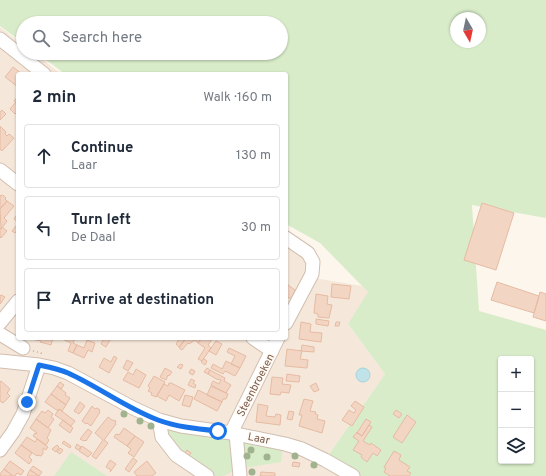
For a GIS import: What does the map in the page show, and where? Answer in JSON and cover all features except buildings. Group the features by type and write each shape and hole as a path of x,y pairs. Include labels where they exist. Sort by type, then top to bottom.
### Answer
{"street":[{"path":"0,38 16,51"},
{"path":"27,60 42,72"},
{"path":"0,170 16,182"},
{"path":"288,239 308,254 313,262 312,274 288,319"},
{"path":"0,323 16,303"},
{"path":"0,334 23,348"},
{"path":"256,340 272,351"},
{"name":"Steenbroeken","path":"233,433 277,340"},
{"name":"Laar","path":"0,361 54,368 68,373 133,408 159,420 181,426 233,433 285,444 302,449 353,476"},
{"path":"0,450 13,432 23,414 39,365"},
{"path":"159,420 162,437 176,455 207,476"},
{"path":"233,433 236,474"}],"shaded area":[{"path":"0,27 16,40 16,60 43,60 58,72 16,72 16,340 288,340 288,241 311,257 314,278 362,286 369,292 348,324 385,374 325,460 350,476 0,476"}],"green space":[{"path":"0,0 546,0 546,218 472,205 479,311 546,330 546,476 353,476 325,460 385,374 348,324 368,292 320,243 288,225 288,72 62,72 46,60 288,60 288,16 16,16 16,38 0,26"},
{"path":"162,425 232,437 234,471 223,476 212,476 175,451"},
{"path":"241,438 283,447 281,462 243,468"},
{"path":"71,452 107,476 54,476"}],"water":[{"path":"360,368 366,368 370,372 370,378 366,382 360,382 356,378 356,372"}],"route":[{"path":"27,402 39,365 68,373 133,408 159,420 181,426 218,431"}]}
